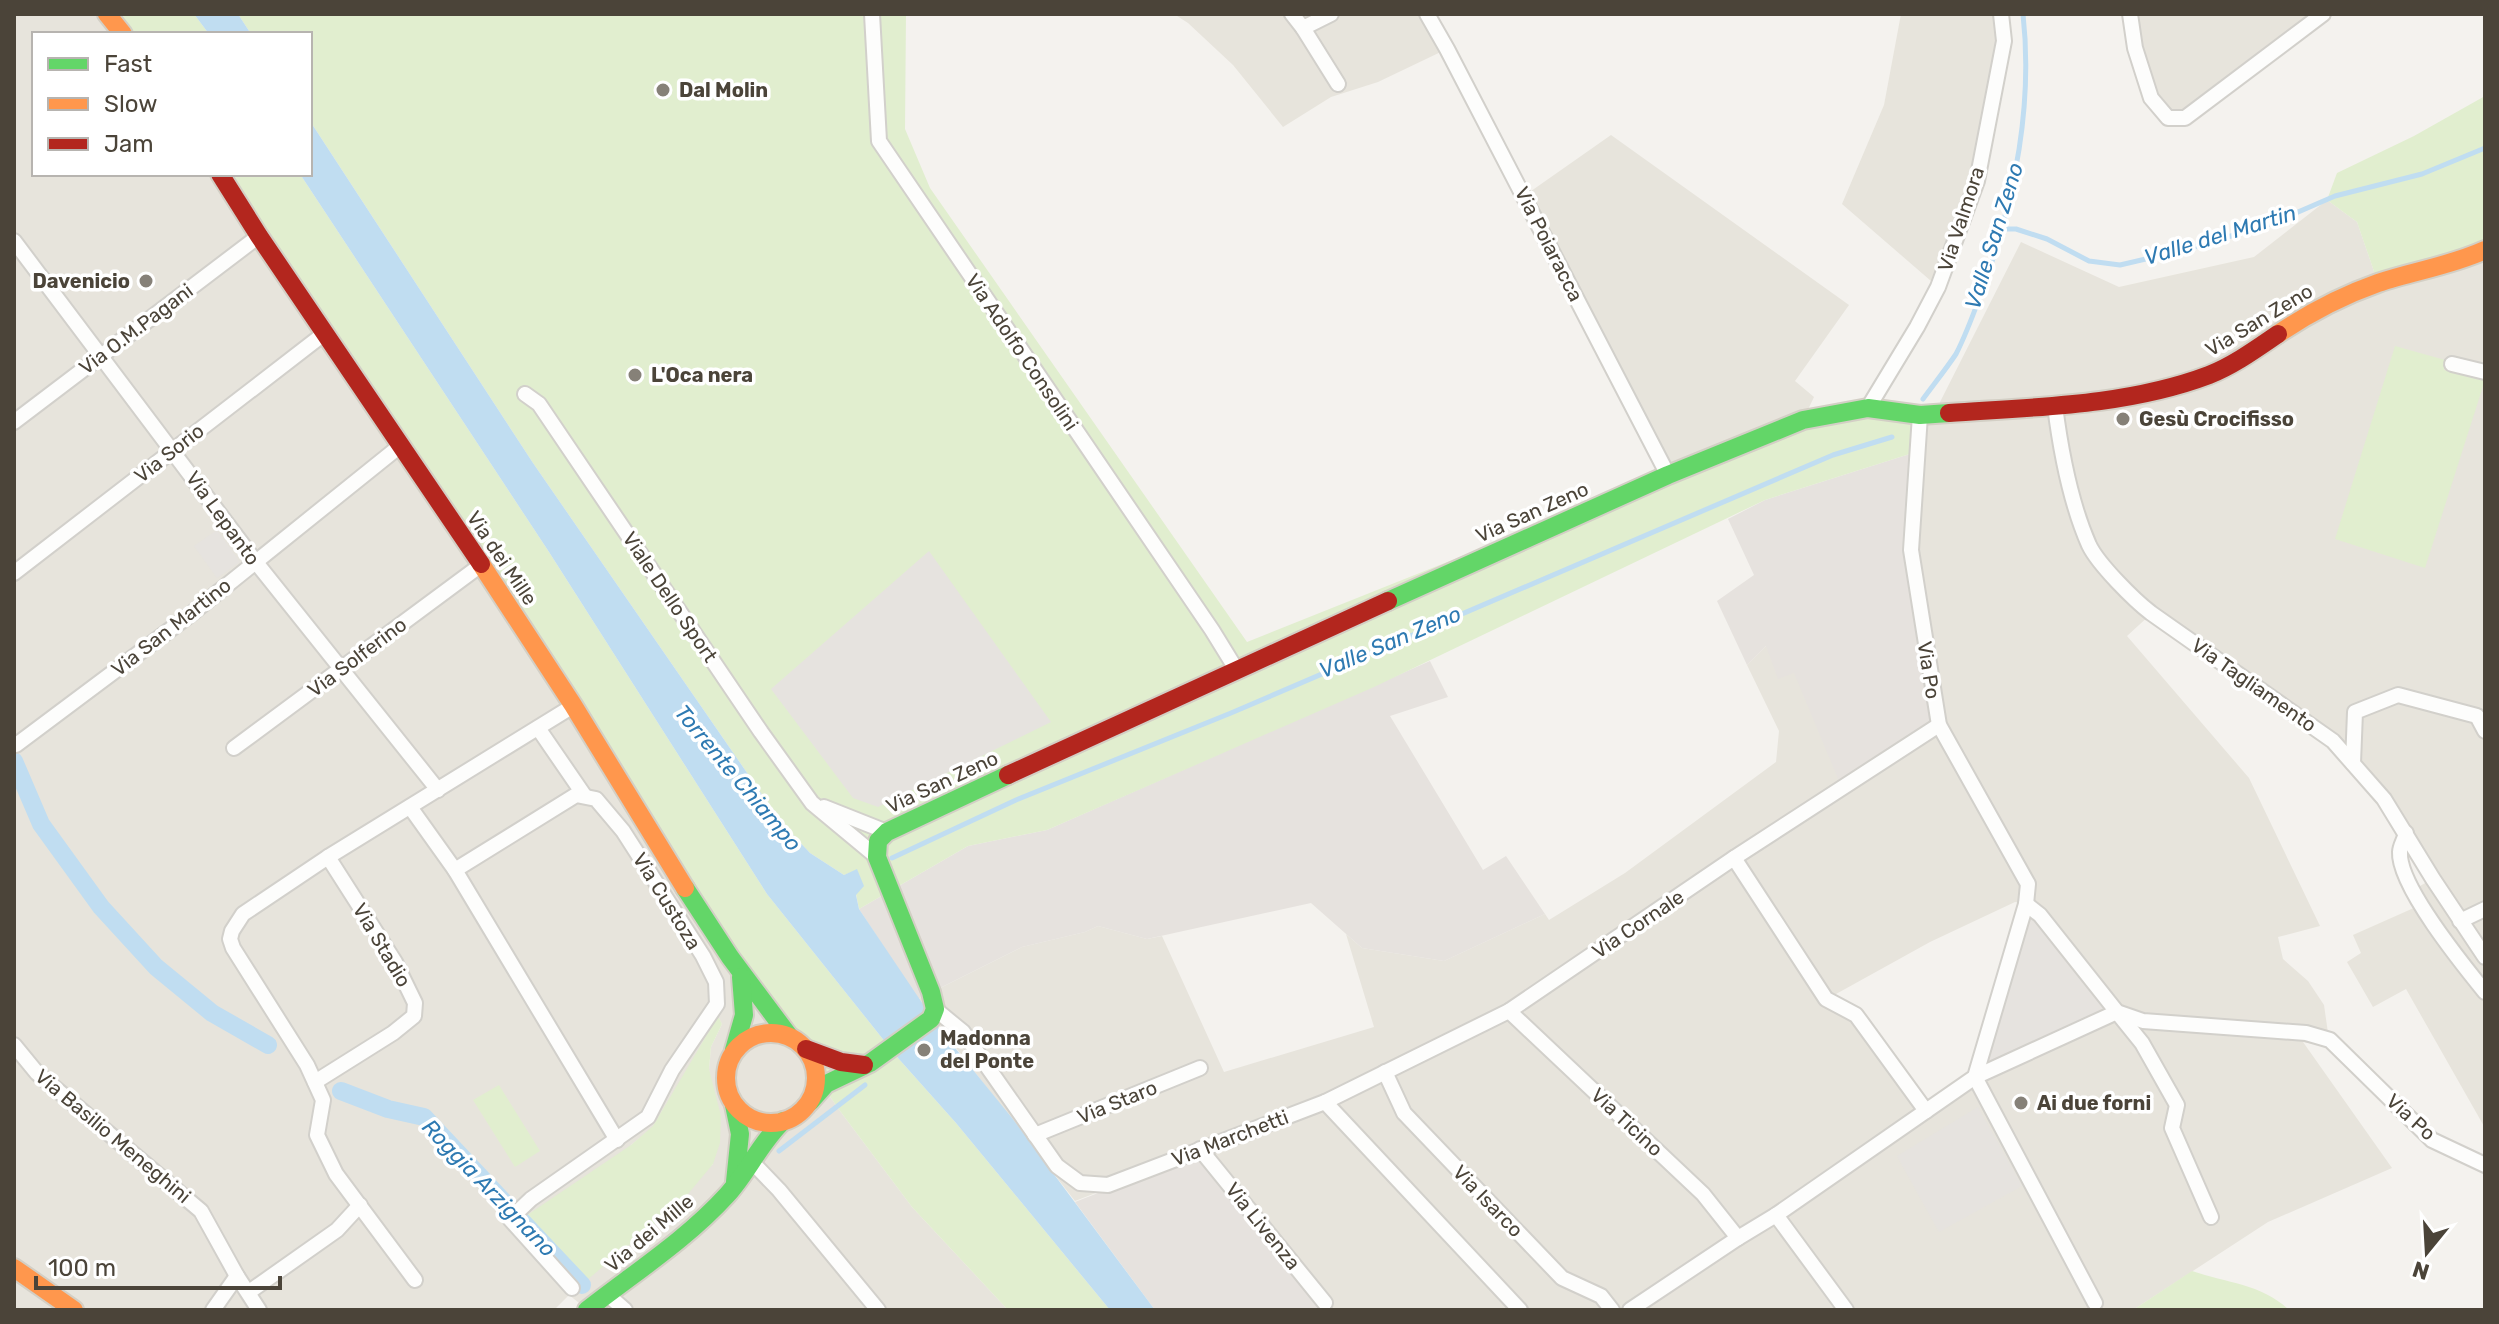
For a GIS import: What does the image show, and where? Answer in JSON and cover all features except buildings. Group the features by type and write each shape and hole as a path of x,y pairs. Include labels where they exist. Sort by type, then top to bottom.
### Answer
{"street":[{"path":"107,14 121,32"},
{"name":"Via Adolfo Consolini","path":"872,14 879,141 1236,669"},
{"path":"1292,14 1338,84"},
{"path":"1303,28 1331,14"},
{"name":"Via Poiaracca","path":"1427,14 1668,475"},
{"name":"Via Valmora","path":"1868,408 1938,287 1977,181 2004,41 2001,14"},
{"path":"2130,14 2135,48 2151,98 2168,118 2185,118 2323,14"},
{"name":"Via dei Mille","path":"221,176 481,565 740,970 789,1036 806,1049"},
{"name":"Via O.M.Pagani","path":"14,422 259,236"},
{"name":"Via Lepanto","path":"14,241 255,561 438,790"},
{"name":"Via San Zeno","path":"877,857 878,841 887,832 1236,669 1668,475 1803,420 1868,408 1920,415 2055,406 2139,395 2209,375 2240,360 2313,310 2378,283 2461,261 2485,250"},
{"name":"Via Sorio","path":"14,573 325,333"},
{"path":"2452,364 2485,372"},
{"name":"Viale Dello Sport","path":"525,394 539,404 812,803 877,857"},
{"name":"Via Tagliamento","path":"2055,406 2069,485 2090,548 2135,601 2333,741 2384,799 2485,957"},
{"name":"Via Po","path":"1920,415 1911,550 1939,725 2028,884 2026,904 1975,1077"},
{"name":"Via San Martino","path":"16,745 191,614 400,446"},
{"name":"Via Solferino","path":"234,748 481,565"},
{"path":"2353,763 2355,712 2398,695 2477,716 2485,731"},
{"path":"415,1280 336,1174 317,1135 323,1100 315,1082 230,939 235,923 243,914 328,857 573,706"},
{"name":"Via Cornale","path":"1325,1102 1509,1011 1734,858 1939,725"},
{"name":"Via Custoza","path":"538,728 584,795 596,799 623,831 716,982 717,1004 672,1070 648,1117 531,1199 510,1219 572,1288"},
{"path":"455,870 576,795 584,795"},
{"path":"812,803 887,832"},
{"path":"410,807 455,870 617,1140"},
{"path":"2406,833 2400,852 2410,888 2452,951 2485,992"},
{"name":"Via Stadio","path":"315,1082 393,1033 414,1016 415,1003 395,962 328,857"},
{"path":"810,1102 826,1084 890,1050 933,1014 931,992 877,857"},
{"path":"1734,858 1826,999 1856,1015 1926,1111"},
{"path":"2026,904 2040,915 2142,1043 2177,1105 2172,1128 2211,1217"},
{"path":"2460,921 2485,909"},
{"name":"Via dei Mille","path":"735,1185 741,1122 729,1095 726,1074 744,1015 740,970"},
{"name":"Via Ticino","path":"1509,1011 1703,1194 1738,1238"},
{"path":"1630,1310 1776,1215 1975,1077 2117,1012"},
{"name":"Via Po","path":"2117,1012 2143,1021 2306,1033 2330,1040 2432,1140 2485,1165"},
{"name":"Via Marchetti","path":"933,1014 963,1032 1057,1166 1080,1183 1108,1185 1325,1102"},
{"path":"732,1054 757,1034 789,1036"},
{"name":"Via Basilio Meneghini","path":"14,1045 37,1073 201,1211 259,1310"},
{"path":"806,1049 841,1062 864,1065"},
{"path":"806,1049 816,1069 810,1102"},
{"name":"Via Staro","path":"1035,1135 1200,1068"},
{"name":"Via Isarco","path":"1385,1072 1404,1113 1562,1278 1601,1296 1612,1310"},
{"path":"1975,1077 2095,1303"},
{"name":"Via dei Mille","path":"587,1310 702,1218 735,1185 772,1131 810,1102"},
{"path":"1325,1102 1520,1310"},
{"path":"734,1104 761,1122 783,1121"},
{"name":"Via Livenza","path":"1200,1149 1325,1303"},
{"path":"751,1161 779,1190 878,1310"},
{"path":"249,1292 337,1230 360,1205"},
{"path":"1776,1215 1846,1310"},
{"path":"14,1268 74,1310"},
{"path":"213,1310 237,1276"},
{"path":"608,1295 625,1310"}],"shaded area":[{"path":"14,14 108,14 121,32 32,32 32,176 219,176 678,876 840,1111 912,1207 1008,1310 588,1310 569,1295 554,1310 14,1310","holes":["718,1017 722,1024 711,1047 713,1164 662,1216 569,1294 631,1145 654,1126"]},
{"path":"1174,14 1427,14 1447,49 1378,82 1331,97 1283,127 1233,65"},
{"path":"1901,14 2001,14 1977,181 1938,287 1842,204 1884,105"},
{"path":"2130,14 2323,14 2224,90 2168,118 2151,98"},
{"path":"1611,135 1849,305 1795,381 1814,397 1803,420 1668,475 1524,196"},
{"path":"2327,200 2357,222 2378,283 2485,250 2485,1128 2406,989 2373,1007 2347,962 2361,953 2353,935 2416,907 2408,893 2432,879 2353,763 2151,614 2127,636 2249,778 2320,926 2278,937 2283,959 2308,981 2324,1005 2330,1047 2303,1042 2392,1168 2268,1222 2133,1310 1329,1310 1200,1153 1075,1201 918,999 1022,947 1098,926 1147,939 1162,936 1224,1072 1374,1027 1346,934 1362,948 1444,961 1545,914 1549,920 1625,873 1776,762 1779,731 1747,665 1766,646 1911,550 1920,415 1941,414 1940,402 2021,242 2119,287 2254,257","holes":["2015,902 2026,904 1975,1077 1926,1110 1856,1015 1827,999 1930,942"]},
{"path":"1916,452 1911,550 1939,725 1841,786 1794,673 1778,679 1766,646 1747,665 1717,601 1754,575 1728,519 1765,500"},
{"path":"217,530 240,562 217,578 194,546"},
{"path":"929,551 1051,722 878,807 853,798 771,689"},
{"path":"1430,661 1448,697 1390,716 1483,870 1506,856 1545,914 1444,961 1362,948 1311,903 1147,939 1098,926 1022,947 918,999 859,909 968,846 1047,830"},
{"path":"2026,904 2117,1012 1975,1077"},
{"path":"1978,1107 2022,1186 1939,1232 1897,1156"},
{"path":"1200,1153 1329,1310 1155,1310 1075,1202"}],"green space":[{"path":"108,14 194,14 208,32 121,32"},
{"path":"238,14 906,14 905,129 930,188 1247,642 1803,420 1868,408 1920,415 1916,452 1765,500 1374,687 1047,830 968,846 859,909 857,870 844,875 810,853 781,822 533,463 312,124 312,32 250,32"},
{"path":"2485,96 2485,250 2378,283 2357,222 2327,200 2337,173 2414,136"},
{"path":"219,176 301,176 549,552 767,894 898,1058 956,1123 1110,1310 1008,1310 912,1207 840,1111 678,876"},
{"path":"2395,346 2445,360 2444,370 2485,380 2425,568 2335,539"},
{"path":"718,1016 722,1024 711,1047 709,1069 721,1116 720,1143 713,1164 683,1200 569,1295 511,1226 631,1145 653,1126"},
{"path":"499,1085 540,1151 515,1167 473,1100"},
{"path":"2192,1271 2256,1289 2289,1310 2133,1310"}],"water":[{"path":"194,14 238,14 250,32 208,32"},
{"name":"Torrente Chiampo","path":"312,124 533,463 781,822 810,853 844,875 857,869 864,886 856,895 859,909 939,1028 1012,1118 1155,1310 1110,1310 956,1123 898,1058 767,894 549,552 301,176 312,176"}],"waterway":[{"name":"Valle San Zeno","path":"1923,399 1956,354 1986,280 2005,215 2019,149 2026,82 2023,14"},
{"name":"Valle del Martin","path":"2000,233 2006,229 2016,229 2047,239 2089,261 2120,265 2268,225 2335,196 2422,174 2485,148"},
{"name":"Valle San Zeno","path":"892,858 1016,800 1231,713 1833,455 1892,437"},
{"name":"Roggia Arzignano","path":"14,761 41,824 101,907 156,967 212,1013 268,1045"},
{"path":"779,1151 865,1085"},
{"name":"Roggia Arzignano","path":"341,1091 388,1109 424,1117 582,1285"}],"traffic: fast":[{"path":"1388,601 1668,475 1803,420 1868,408 1920,415 1949,413"},
{"path":"810,1102 826,1084 870,1063 931,1019 935,1009 877,857 878,841 887,832 1008,775"},
{"path":"685,888 730,957 789,1036"},
{"path":"734,1050 744,1015 741,977"},
{"path":"734,1105 740,1134 735,1182"},
{"path":"587,1310 711,1211 783,1121"}],"traffic: slow":[{"path":"107,14 121,32"},
{"path":"2278,334 2364,288 2485,250"},
{"path":"481,564 573,705 685,888"},
{"path":"771,1033 788,1036 803,1046 813,1061 816,1078 813,1095 803,1110 788,1120 771,1123 754,1120 739,1110 729,1095 726,1078 729,1061 739,1046 754,1036 771,1033"},
{"path":"14,1268 74,1310"}],"traffic: jam":[{"path":"221,176 481,564"},
{"path":"1949,413 2047,407 2146,393 2218,371 2278,334"},
{"path":"1008,775 1388,601"},
{"path":"806,1049 841,1062 864,1065"}],"place":[{"name":"Dal Molin","path":"663,90"},
{"name":"Davenicio","path":"146,281"},
{"name":"L'Oca nera","path":"635,375"},
{"name":"Gesù Crocifisso","path":"2123,419"},
{"name":"Madonna del Ponte","path":"924,1050"},
{"name":"Ai due forni","path":"2021,1103"}]}
